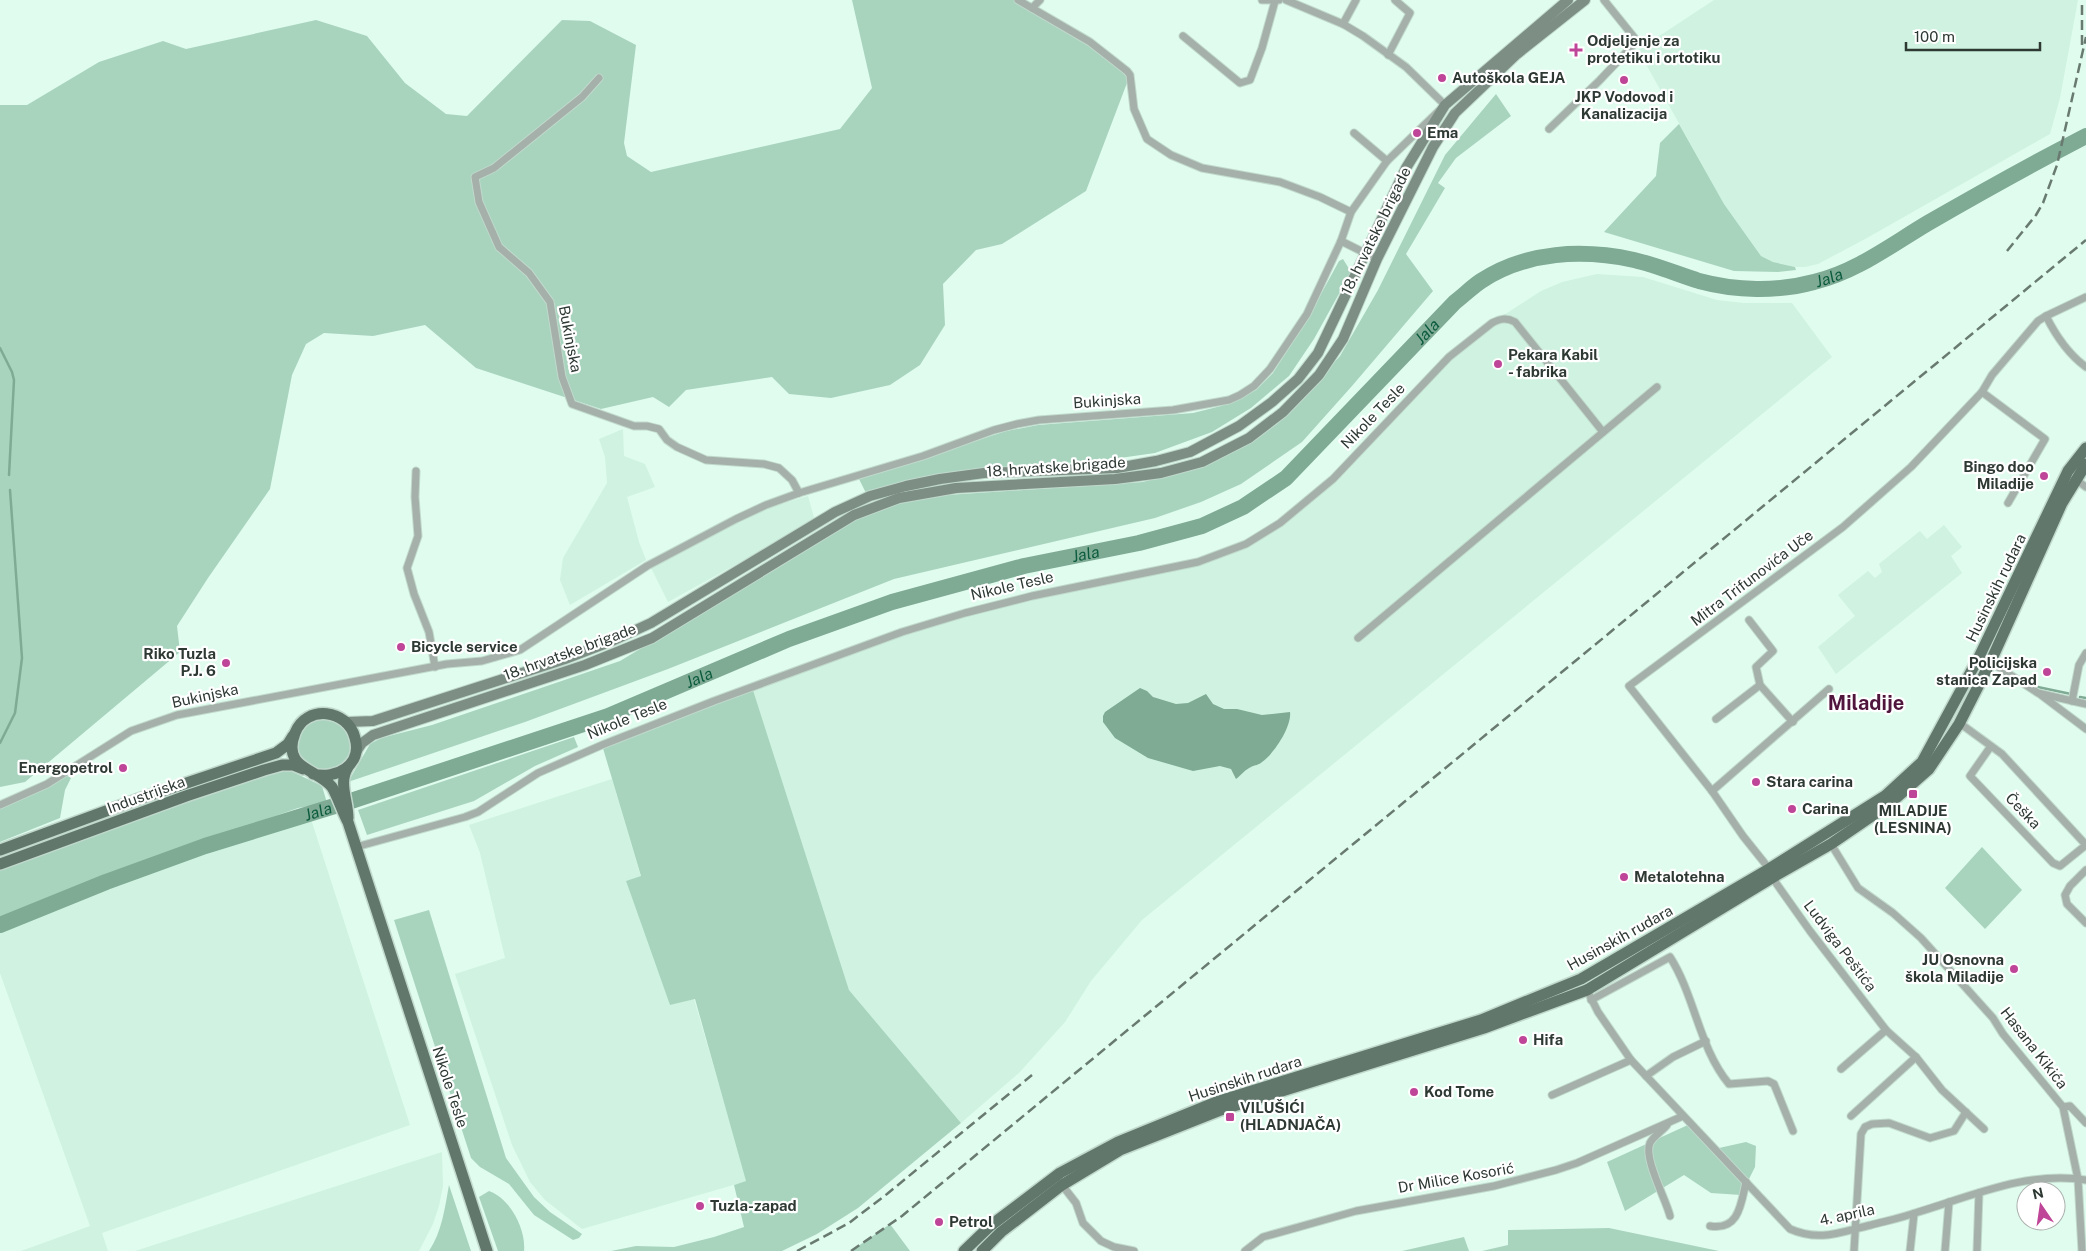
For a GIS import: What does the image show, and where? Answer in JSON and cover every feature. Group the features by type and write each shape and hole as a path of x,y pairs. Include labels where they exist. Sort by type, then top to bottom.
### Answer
{"main road":[{"name":"18. hrvatske brigade","path":"347,722 373,721 556,662 652,624 835,512 870,496 940,479 984,473 1117,468 1156,461 1190,452 1239,426 1272,402 1298,379 1318,353 1406,168 1445,104 1568,0"},
{"name":"18. hrvatske brigade","path":"356,752 362,743 373,735 560,674 614,655 652,638 854,515 899,498 956,488 1114,479 1160,473 1202,462 1249,438 1283,412 1319,375 1343,339 1377,259 1433,147 1456,113 1518,54 1585,0"},
{"name":"Husinskih rudara","path":"982,1251 1001,1232 1062,1185 1120,1150 1222,1110 1589,995 1885,796 1922,762 1980,654 2068,472 2086,448"},
{"name":"Husinskih rudara","path":"964,1251 990,1226 1053,1178 1118,1142 1216,1102 1481,1020 1581,979 1772,872 1831,844 1888,805 1929,770 1959,724 1991,661 2062,503 2075,479 2086,464"},
{"path":"308,772 332,776 348,767 356,752 354,731 347,722 334,714 318,713 309,717 301,724 295,732 293,752 297,761 308,772 338,788"},
{"name":"Industrijska","path":"0,850 136,800 276,753 288,744 295,732"},
{"name":"Industrijska","path":"0,864 264,770 282,765 293,765 308,772"},
{"name":"Nikole Tesle","path":"348,767 338,788 348,805 348,822 487,1251"}],"street":[{"path":"1018,0 1090,42 1127,71 1130,75 1134,109 1147,139 1171,155 1202,168 1280,182 1320,197 1351,212"},
{"path":"1032,8 1040,0"},
{"path":"1183,36 1240,83 1250,80 1277,0 1262,0"},
{"path":"1286,0 1305,3 1363,36 1406,67 1445,104"},
{"path":"1344,24 1356,0"},
{"path":"1388,55 1410,13 1395,0"},
{"path":"1549,129 1637,41 1604,0"},
{"name":"Bukinjska","path":"599,78 582,97 527,139 494,168 475,176 479,202 499,247 529,273 550,302 562,377 572,404 634,426 647,426 659,429 667,440 677,447 706,460 764,464 778,468 792,480 799,493"},
{"name":"Bukinjska","path":"0,805 47,784 131,732 177,715 290,692 435,667 482,661 520,650 646,566 736,519 799,493 923,456 1017,424 1039,420 1173,410 1214,403 1240,395 1254,386 1270,369 1307,314 1341,241 1351,212 1387,161 1445,104"},
{"path":"1354,133 1387,161"},
{"path":"1341,241 1377,259"},
{"name":"Mitra Trifunovića Uče","path":"1772,872 1743,836 1712,791 1629,686 1843,527 1911,467 1982,392 1992,375 2026,333 2046,316 2086,297"},
{"path":"2046,316 2062,344 2076,360 2086,367"},
{"name":"Nikole Tesle","path":"356,847 466,817 478,812 538,773 610,742 714,701 902,632 965,612 1032,596 1198,562 1246,544 1280,523 1333,479 1449,358 1492,323 1500,319 1508,318 1515,322 1603,432"},
{"path":"1358,638 1657,387"},
{"path":"1982,392 2045,439 2008,503"},
{"path":"416,471 415,497 418,536 407,568 414,594 429,632 435,667"},
{"path":"2075,479 2086,487"},
{"path":"1749,620 1773,651 1756,667 1760,685 1792,722"},
{"path":"2072,701 2080,665 2086,653"},
{"path":"1980,654 2086,728"},
{"path":"1716,719 1760,685"},
{"path":"1712,791 1829,689"},
{"path":"2038,693 2086,704"},
{"name":"Češka","path":"1959,724 1991,746 2002,754 2086,845 2060,866 2053,862 1970,776 1991,746"},
{"name":"Hasana Kikića","path":"1831,844 1858,888 1893,913 1921,938 1993,1018 2003,1034 2063,1107 2082,1179"},
{"path":"2086,870 2070,886 2065,895 2067,904 2086,923"},
{"name":"Ludviga Peštića","path":"1772,872 1776,882 1810,931 1886,1030 1916,1057 1942,1090 1984,1129"},
{"name":"Husinskih rudara","path":"1589,995 1670,957 1680,972 1706,1041 1721,1074 1729,1084 1768,1081 1774,1084 1793,1130"},
{"name":"4. aprila","path":"1581,979 1589,995 1631,1060 1790,1228 1802,1234 1829,1236 1914,1214 1979,1193 2036,1179 2082,1179"},
{"path":"1841,1069 1886,1030"},
{"path":"1646,1076 1673,1056 1706,1041"},
{"path":"1850,1116 1916,1057"},
{"path":"1552,1094 1631,1060"},
{"path":"2063,1107 2070,1106 2086,1122"},
{"path":"1854,1251 1861,1134 1865,1127 1872,1124 1889,1123 1930,1138 1954,1131 1966,1112"},
{"name":"Dr Milice Kosorić","path":"1245,1251 1263,1237 1356,1211 1494,1186 1556,1170 1577,1163 1683,1116"},
{"name":"Dr Milice Kosorić","path":"1670,1122 1650,1142 1648,1151 1649,1160 1666,1200 1670,1216"},
{"path":"2082,1179 2082,1251"},
{"path":"1710,1226 1724,1226 1735,1219 1746,1182"},
{"path":"1062,1185 1076,1203 1083,1223 1101,1241 1114,1247 1134,1251"},
{"path":"1977,1251 1979,1193"},
{"path":"1945,1251 1949,1202"},
{"path":"1910,1251 1914,1214"}],"shaded area":[{"path":"852,0 1018,0 1090,42 1130,75 1086,191 1002,244 976,250 943,284 945,325 920,365 890,385 831,398 789,394 772,377 686,390 669,407 653,397 601,409 476,368 425,325 373,336 324,333 306,344 292,375 270,489 177,626 180,652 25,782 0,787 0,105 27,105 99,62 163,41 186,49 316,20 367,36 405,83 446,114 467,116 562,20 590,21 636,45 624,143 627,156 651,172 840,129 872,88"},
{"path":"1714,0 2078,0 2060,98 2050,134 1818,264 1795,267 1773,262 1761,256 1724,204 1638,50"},
{"path":"1496,94 1511,116 1456,158 1438,183 1445,188 1406,254 1433,291 1302,442 1241,484 1201,502 1155,518 894,579 668,669 525,722 348,782 370,744 381,738 432,725 620,661 854,520 896,503 932,496 1143,482 1189,468 1237,450 1277,424 1340,356 1378,290 1445,155"},
{"path":"1679,124 1724,204 1761,256 1773,262 1795,267 1796,270 1778,272 1734,271 1604,232 1656,176 1660,143"},
{"path":"1343,259 1351,272 1314,339 1289,376 1251,408 1212,432 1155,453 1099,461 1026,465 966,472 907,481 866,493 859,479 1006,431 1038,425 1193,413 1221,406 1256,390 1273,373 1309,316 1339,261"},
{"path":"1597,274 1643,277 1717,300 1744,303 1792,303 1832,357 1142,920 1091,981 1065,1022 1019,1073 961,1123 849,990 752,687 965,613 1198,562 1246,544 1333,479 1449,357 1490,324 1541,291 1562,282"},
{"path":"623,429 624,456 645,464 655,487 627,497 639,542 646,560 570,605 560,580 563,558 607,483 605,457 599,439"},
{"path":"808,496 815,521 668,602 650,566 731,523 771,507"},
{"path":"1944,525 1962,547 1951,556 1962,573 1836,674 1818,647 1855,616 1838,595 1868,571 1875,578 1882,572 1879,564 1920,531 1927,539"},
{"path":"752,687 849,990 961,1123 858,1208 817,1234 782,1251 611,1251 636,1246 674,1247 744,1227 734,1185 746,1181 695,999 670,1005 626,881 641,876 602,745"},
{"path":"1140,688 1147,691 1153,697 1176,704 1188,703 1206,694 1213,704 1224,709 1237,709 1262,715 1290,712 1290,718 1285,732 1272,753 1261,763 1249,768 1236,779 1231,769 1220,766 1193,771 1148,758 1115,738 1103,722 1105,712"},
{"path":"319,718 329,718 339,722 347,730 351,745 347,760 339,768 329,772 319,772 309,768 301,760 297,750 297,740 301,730 309,722"},
{"path":"574,737 578,747 535,766 474,801 367,835 358,810"},
{"path":"283,769 322,786 327,803 298,808 165,855 0,919 0,870 247,780"},
{"path":"64,773 71,778 65,790 60,818 0,842 0,805"},
{"path":"612,779 641,877 670,1005 694,999 747,1181 582,1229 545,1200 530,1182 512,1145 455,974 505,958 480,853 469,825"},
{"path":"309,813 410,1125 102,1233 108,1251 21,1251 90,1226 0,973 0,925 106,882 205,846"},
{"path":"1982,847 2022,890 1985,929 1945,888"},
{"path":"429,910 506,1158 534,1197 550,1212 582,1234 579,1238 573,1240 534,1215 509,1184 480,1167 471,1158 394,920"},
{"path":"1690,1124 1719,1148 1746,1142 1756,1146 1755,1167 1741,1195 1711,1193 1684,1175 1625,1211 1607,1162"},
{"path":"442,1152 443,1186 439,1206 433,1224 419,1251 135,1251"},
{"path":"449,1185 471,1251 429,1251 440,1228"},
{"path":"489,1191 504,1201 516,1216 520,1225 524,1251 498,1251 479,1197"},
{"path":"890,1224 910,1251 851,1251"},
{"path":"1609,1228 1719,1251 1482,1251 1508,1245 1508,1230"},
{"path":"1464,1237 1469,1251 1402,1251"}],"waterway":[{"name":"Jala","path":"0,925 106,882 205,846 354,800 608,716 789,639 892,602 1024,566 1139,543 1202,526 1243,507 1286,478 1455,302 1481,281 1517,264 1536,258 1556,255 1595,254 1634,260 1699,281 1727,287 1771,289 1814,282 1859,265 1928,223 2086,136"},
{"path":"0,348 14,380 9,475"},
{"path":"0,743 15,713 22,658 10,490"},
{"path":"2033,686 2071,694"},
{"path":"2080,697 2086,698"}],"railway":[{"path":"2082,0 2082,45"},
{"path":"2007,251 2036,215 2043,203 2057,165 2086,37"},
{"path":"851,1251 902,1216 2086,240"},
{"path":"797,1251 849,1223 1032,1075"}],"place":[{"name":"Odjeljenje za protetiku i ortotiku","path":"1576,50"},
{"name":"Autoškola GEJA","path":"1442,78"},
{"name":"JKP Vodovod i Kanalizacija","path":"1624,80"},
{"name":"Ema","path":"1417,133"},
{"name":"Pekara Kabil - fabrika","path":"1498,364"},
{"name":"Bingo doo Miladije","path":"2044,476"},
{"name":"Bicycle service","path":"401,647"},
{"name":"Riko Tuzla P.J. 6","path":"226,663"},
{"name":"Policijska stanica Zapad","path":"2047,672"},
{"name":"Energopetrol","path":"123,768"},
{"name":"Stara carina","path":"1756,782"},
{"name":"MILADIJE (LESNINA)","path":"1913,794"},
{"name":"Carina","path":"1792,809"},
{"name":"Metalotehna","path":"1624,877"},
{"name":"JU Osnovna škola Miladije","path":"2014,969"},
{"name":"Hifa","path":"1523,1040"},
{"name":"Kod Tome","path":"1414,1092"},
{"name":"VILUŠIĆI (HLADNJAČA)","path":"1230,1117"},
{"name":"Tuzla-zapad","path":"700,1206"},
{"name":"Petrol","path":"939,1222"}],"district":[{"name":"Miladije","path":"1866,703"}]}
